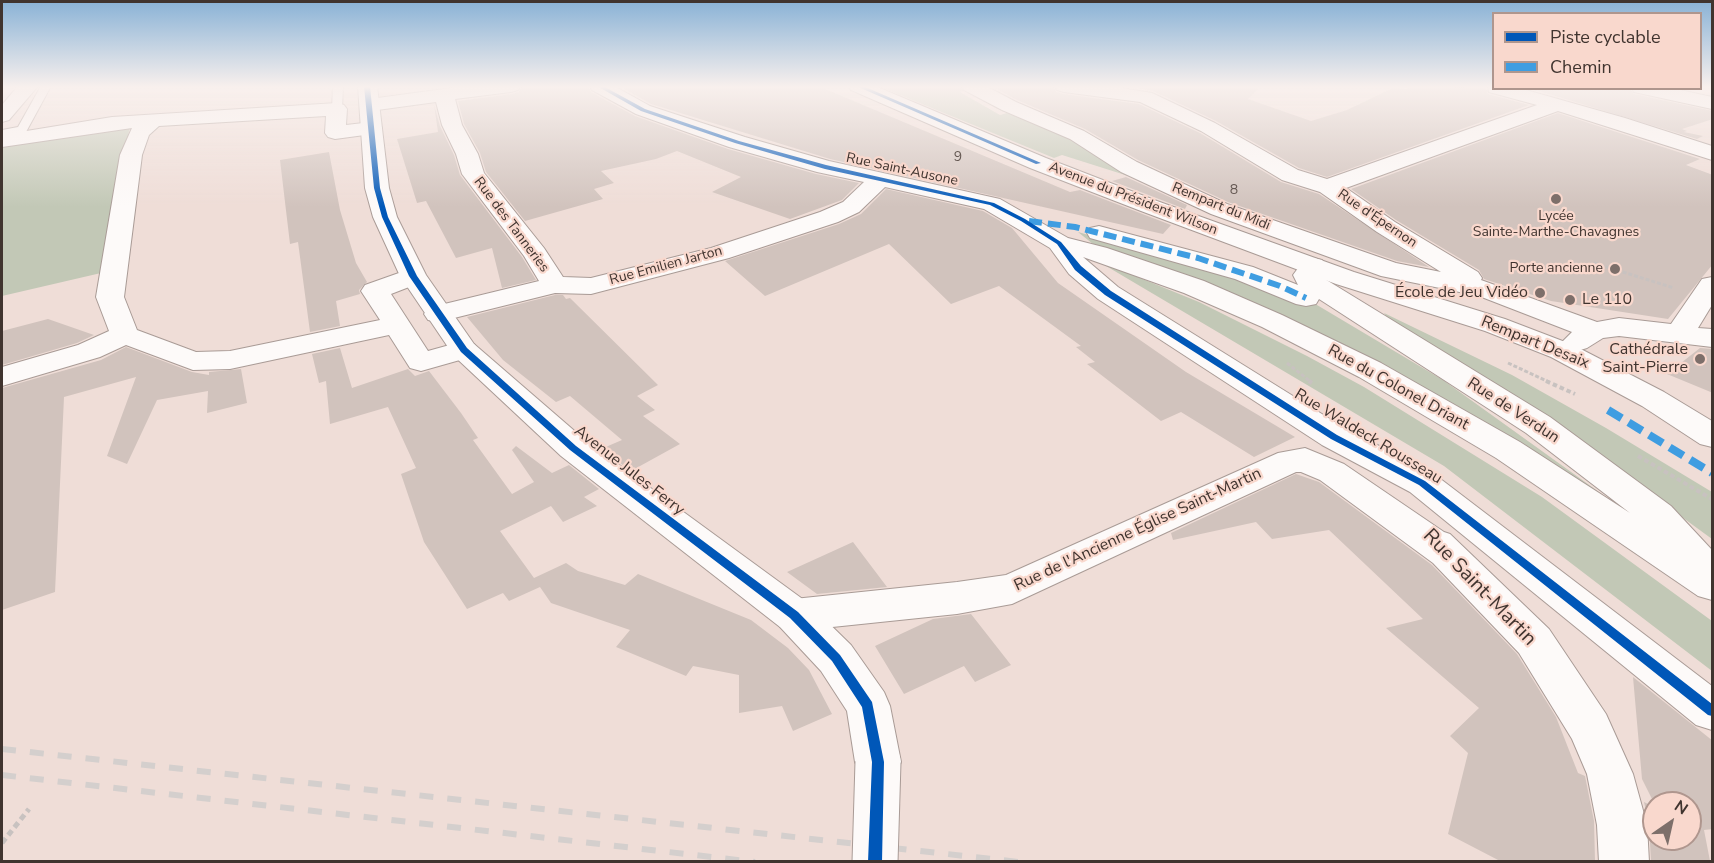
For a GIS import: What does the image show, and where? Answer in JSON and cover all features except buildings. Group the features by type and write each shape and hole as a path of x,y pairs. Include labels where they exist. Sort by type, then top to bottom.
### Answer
{"street":[{"path":"2,141 92,126"},
{"path":"125,335 110,297 131,155 140,133 147,126"},
{"path":"336,126 335,133 344,126"},
{"name":"Avenue Jules Ferry","path":"372,126 377,188 385,217 412,276 464,350 573,448 794,615 836,658 868,706 878,762 874,861"},
{"name":"Rue des Tanneries","path":"453,126 467,154 473,174 535,253 555,285"},
{"name":"Rue Saint-Ausone","path":"686,126 825,167 992,204 1059,243"},
{"name":"Avenue du Président Wilson","path":"952,126 1048,167 1345,278"},
{"name":"Rempart du Midi","path":"1057,126 1077,135 1129,167 1220,209 1390,270 1486,288"},
{"name":"Rue d'Épernon","path":"1205,126 1290,175 1328,187 1386,227 1486,288"},
{"path":"1328,187 1498,126"},
{"path":"1631,126 1713,153"},
{"name":"Rue Emilien Jarton","path":"438,314 555,285 591,286 720,253 829,217 851,207 880,179"},
{"path":"1023,220 1075,227 1198,258 1271,283 1306,298"},
{"name":"Rue Waldeck Rousseau","path":"1059,243 1078,268 1108,293 1334,437 1422,483 1713,711"},
{"name":"Rue du Colonel Driant","path":"1059,243 1098,253 1194,287 1272,321 1370,370 1508,450 1713,585"},
{"name":"Rue de Verdun","path":"1313,266 1306,275 1308,280 1538,425 1658,515 1713,575"},
{"path":"412,276 375,291 421,362 464,350"},
{"name":"Rempart Desaix","path":"1345,278 1485,321 1562,351 1644,394 1713,435"},
{"path":"1486,288 1595,332"},
{"path":"1680,333 1708,291"},
{"path":"2,377 89,351 125,335 193,361 230,360 396,325"},
{"path":"1562,351 1595,332 1619,327 1713,338"},
{"name":"Rue Saint-Martin","path":"1334,437 1368,480 1453,558 1534,641 1590,728 1610,774 1622,825 1624,861"},
{"name":"Rue de l'Ancienne Église Saint-Martin","path":"794,615 957,598 1012,589 1290,461 1305,460 1332,472 1453,558"}],"lane":[{"path":"2,133 22,130 24,126"}],"path":[{"path":"1594,263 1708,291"},
{"path":"2,843 29,808"}],"green space":[{"path":"130,126 101,273 2,296 2,149 5,146"},
{"path":"976,126 1042,126 1057,132 1141,180 1062,155 1054,158"},
{"path":"1078,232 1269,287 1310,305 1317,305 1443,380 1624,510 1187,277 1093,244"},
{"path":"1096,260 1199,302 1307,356 1364,387 1542,497 1712,621 1712,671 1444,466"},
{"path":"1384,313 1512,375 1712,492 1712,539 1549,420 1389,320"}],"railway":[{"path":"2,749 1019,862"},
{"path":"2,775 755,862"}],"marked path":[{"path":"1029,221 1075,227 1198,258 1280,286 1306,298"},
{"path":"1608,410 1712,473"}],"cycle path":[{"path":"371,126 377,188 385,217 413,276 464,350 573,448 794,615 836,658 868,706 878,762 875,862"},
{"path":"691,126 825,167 992,204 1023,220 1059,243 1078,268 1108,293 1334,437 1422,483 1712,711"},
{"path":"952,126 1038,163"}],"place":[{"name":"Lycée Sainte-Marthe-Chavagnes","path":"1556,199"},
{"name":"Porte ancienne","path":"1615,269"},
{"name":"École de Jeu Vidéo","path":"1540,293"},
{"name":"Le 110","path":"1570,300"},
{"name":"Cathédrale Saint-Pierre","path":"1700,359"}]}
